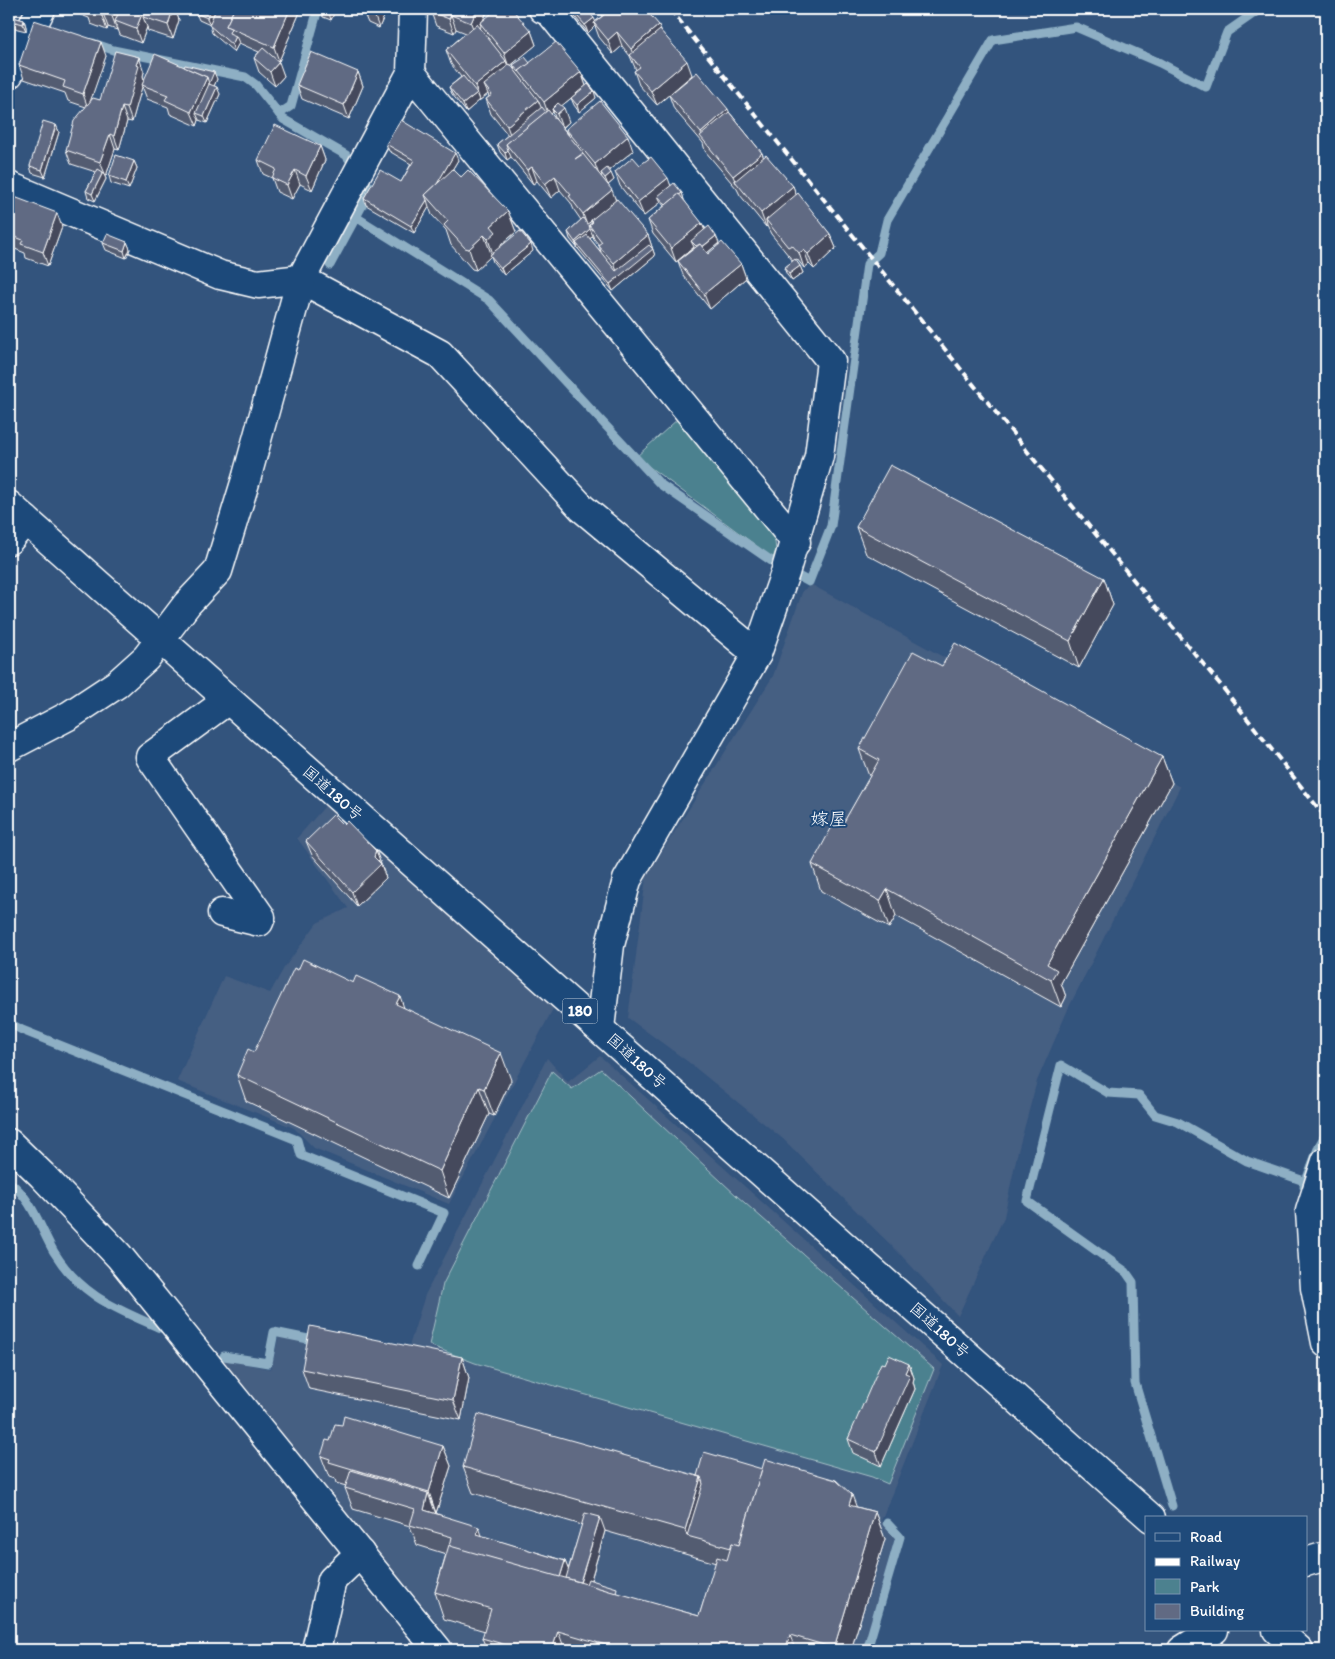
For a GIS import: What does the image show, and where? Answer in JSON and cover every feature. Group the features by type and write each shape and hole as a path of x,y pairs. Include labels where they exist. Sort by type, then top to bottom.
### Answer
{"main road":[{"path":"9,747 70,715 117,684 146,658 187,604 218,571 247,476 301,279 411,73 413,9"},
{"path":"542,9 550,12 831,361 819,456 789,560 757,654 627,880 610,945 600,1028"},
{"path":"9,74 37,19"},
{"path":"411,73 789,560"},
{"path":"9,186 220,275 258,284 301,279 440,354 582,508 757,654"},
{"name":"国道180号","path":"14,522 160,640 1150,1516"},
{"path":"222,913 258,922 261,917 150,757 228,700"},
{"path":"9,1144 42,1175 119,1256 438,1650"},
{"path":"1326,1160 1310,1210 1315,1288 1326,1343"},
{"path":"316,1650 332,1580 360,1553"},
{"path":"1308,1561 1326,1556"},
{"path":"1182,1650 1211,1632"},
{"path":"1279,1632 1299,1650"}],"shaded area":[{"path":"812,585 1180,787 1069,1007 1037,1081 1017,1155 1004,1217 958,1316 899,1253 783,1139 687,1061 628,1018 646,877 773,676 803,590"},
{"path":"325,806 554,1007 449,1204 314,1148 294,1128 177,1081 224,976 270,993 284,968 317,923 348,908 297,838"},
{"path":"600,1056 943,1365 881,1521 895,1537 863,1650 451,1650 211,1357 271,1369 280,1330 394,1357 406,1356 425,1295 547,1058 568,1082"}],"green space":[{"path":"680,417 774,533 776,550 773,558 636,457"},
{"path":"601,1069 737,1196 934,1369 888,1484 872,1477 475,1363 429,1345 443,1284 552,1071 572,1089"}],"building":[{"path":"87,9 116,9 112,16 103,13 102,16"},
{"path":"120,9 144,9 136,29 115,21"},
{"path":"146,9 173,9 168,25 143,17"},
{"path":"198,9 211,9 207,18 196,13"},
{"path":"216,9 234,9 226,26 231,28 229,33 236,36 232,45 209,25"},
{"path":"234,9 290,9 274,47 226,26"},
{"path":"321,9 330,9 329,13"},
{"path":"363,9 376,9 374,14"},
{"path":"432,9 477,9 471,23 451,15 449,19 431,12"},
{"path":"497,9 512,9 531,31 504,53 480,23"},
{"path":"571,9 586,9 594,18 585,25"},
{"path":"602,9 645,9 659,25 631,49 617,32 608,40 594,23 604,15 600,11"},
{"path":"9,16 24,20 23,24 9,20"},
{"path":"34,20 101,42 83,94 63,87 65,81 19,65"},
{"path":"477,24 506,61 475,86 446,50"},
{"path":"660,30 687,61 651,91 634,71 640,67 630,55"},
{"path":"556,42 581,72 544,102 519,71"},
{"path":"263,48 279,62 270,72 254,58"},
{"path":"115,51 139,57 136,65 139,66 127,108 122,107 114,136 110,134 100,162 66,150 74,121 93,98 100,100"},
{"path":"311,52 358,72 344,105 297,85"},
{"path":"155,54 207,77 191,112 165,100 168,95 142,85"},
{"path":"525,57 530,63 519,72 513,65"},
{"path":"510,64 538,100 507,126 486,99 492,95 484,85"},
{"path":"185,65 214,72 209,84 207,77 184,67"},
{"path":"697,72 728,109 701,133 669,95"},
{"path":"463,76 477,93 463,104 449,87"},
{"path":"209,84 217,87 204,116 196,113"},
{"path":"588,84 594,91 577,105 571,98"},
{"path":"600,101 628,136 595,164 566,129"},
{"path":"558,103 564,108 557,114 552,109"},
{"path":"542,107 546,112 506,144 508,150 505,153 497,144"},
{"path":"548,110 583,153 575,159 583,154 612,190 583,214 569,196 571,195 555,176 545,184 532,167 527,170 506,144"},
{"path":"729,112 762,153 733,176 700,136"},
{"path":"401,120 455,153 437,184 425,195 427,200 411,226 364,198 380,170 401,182 414,160 386,144"},
{"path":"43,121 56,125 42,170 30,166"},
{"path":"275,125 320,146 306,176 295,170 287,185 272,178 276,169 258,160"},
{"path":"116,155 134,161 126,182 109,176"},
{"path":"766,155 793,186 761,213 735,181"},
{"path":"633,157 640,165 651,157 668,178 638,202 615,172"},
{"path":"607,168 611,173 605,178 601,173"},
{"path":"98,169 103,172 92,194 86,191"},
{"path":"453,169 461,177 468,170 508,211 491,226 496,232 488,239 484,235 469,249 465,248 444,225 448,221 425,195"},
{"path":"674,183 682,193 666,205 658,196"},
{"path":"798,193 830,234 808,254 804,250 799,253 792,245 788,247 766,220"},
{"path":"679,194 702,223 671,248 648,220"},
{"path":"9,195 57,213 43,252 21,244 23,240 10,235 9,237"},
{"path":"617,199 648,235 614,263 598,245 602,242 589,225 593,222 591,220"},
{"path":"583,218 587,224 592,221 589,225 590,229 575,242 568,232"},
{"path":"709,226 716,236 702,247 700,244 696,246 691,241"},
{"path":"520,231 531,244 501,268 490,255"},
{"path":"107,234 127,242 124,251 103,243"},
{"path":"587,235 616,271 649,245 653,249 610,284 576,243"},
{"path":"722,242 741,264 704,294 678,261 700,244 708,254"},
{"path":"795,259 800,266 789,274 784,268"},
{"path":"890,465 1104,578 1070,641 856,527"},
{"path":"955,643 1162,757 1047,964 1057,970 1051,980 887,889 880,901 812,864 834,823 841,827 879,760 859,749 913,651 942,666"},
{"path":"333,815 343,825 347,821 376,851 374,857 381,864 352,892 306,841"},
{"path":"303,959 353,983 356,976 400,996 396,1004 501,1053 484,1089 479,1087 440,1171 237,1075 248,1049 254,1052 294,968 298,970"},
{"path":"310,1326 462,1357 453,1400 302,1369"},
{"path":"889,1355 909,1364 905,1373 910,1375 876,1452 848,1439 881,1363 885,1364"},
{"path":"478,1414 701,1477 685,1530 463,1467"},
{"path":"344,1416 443,1446 429,1492 329,1462 330,1459 321,1456 326,1440 330,1441 335,1424 342,1425"},
{"path":"704,1452 762,1469 739,1545 732,1543 731,1548 687,1536 703,1484 701,1477 697,1476"},
{"path":"765,1459 836,1480 852,1495 849,1505 875,1512 834,1648 790,1635 785,1650 623,1650 558,1631 552,1650 523,1650 482,1638 491,1609 435,1592 449,1545 699,1616 717,1557 727,1560 732,1543 739,1545"},
{"path":"351,1470 428,1493 424,1510 479,1527 477,1534 565,1561 560,1577 450,1546 452,1537 410,1525 415,1509 345,1488"},
{"path":"585,1513 600,1517 580,1582 566,1578"},
{"path":"588,1579 617,1588 616,1593 586,1584"}],"waterway":[{"path":"279,114 291,106 318,9"},
{"path":"93,43 113,50 245,77 256,85 283,119 346,155 371,189 356,217 489,300 660,484 773,562 809,582 831,526 867,264 879,253 887,220 993,40 1076,27 1160,63 1206,87 1227,32 1260,9"},
{"path":"330,265 356,217"},
{"path":"9,1023 22,1030 297,1140 301,1155 444,1213 419,1266"},
{"path":"1172,1506 1135,1383 1133,1282 1126,1272 1027,1201 1061,1065 1108,1093 1139,1095 1155,1115 1178,1122 1247,1161 1304,1181"},
{"path":"1304,1186 1319,1146 1326,1134"},
{"path":"9,1182 24,1196 54,1252 76,1280 100,1299 160,1328"},
{"path":"224,1356 268,1363 274,1332 318,1341"},
{"path":"867,1650 900,1537 887,1523"}],"railway":[{"path":"670,9 1040,467 1219,683 1326,818"}],"district":[{"name":"嫁屋","path":"829,819"}]}
